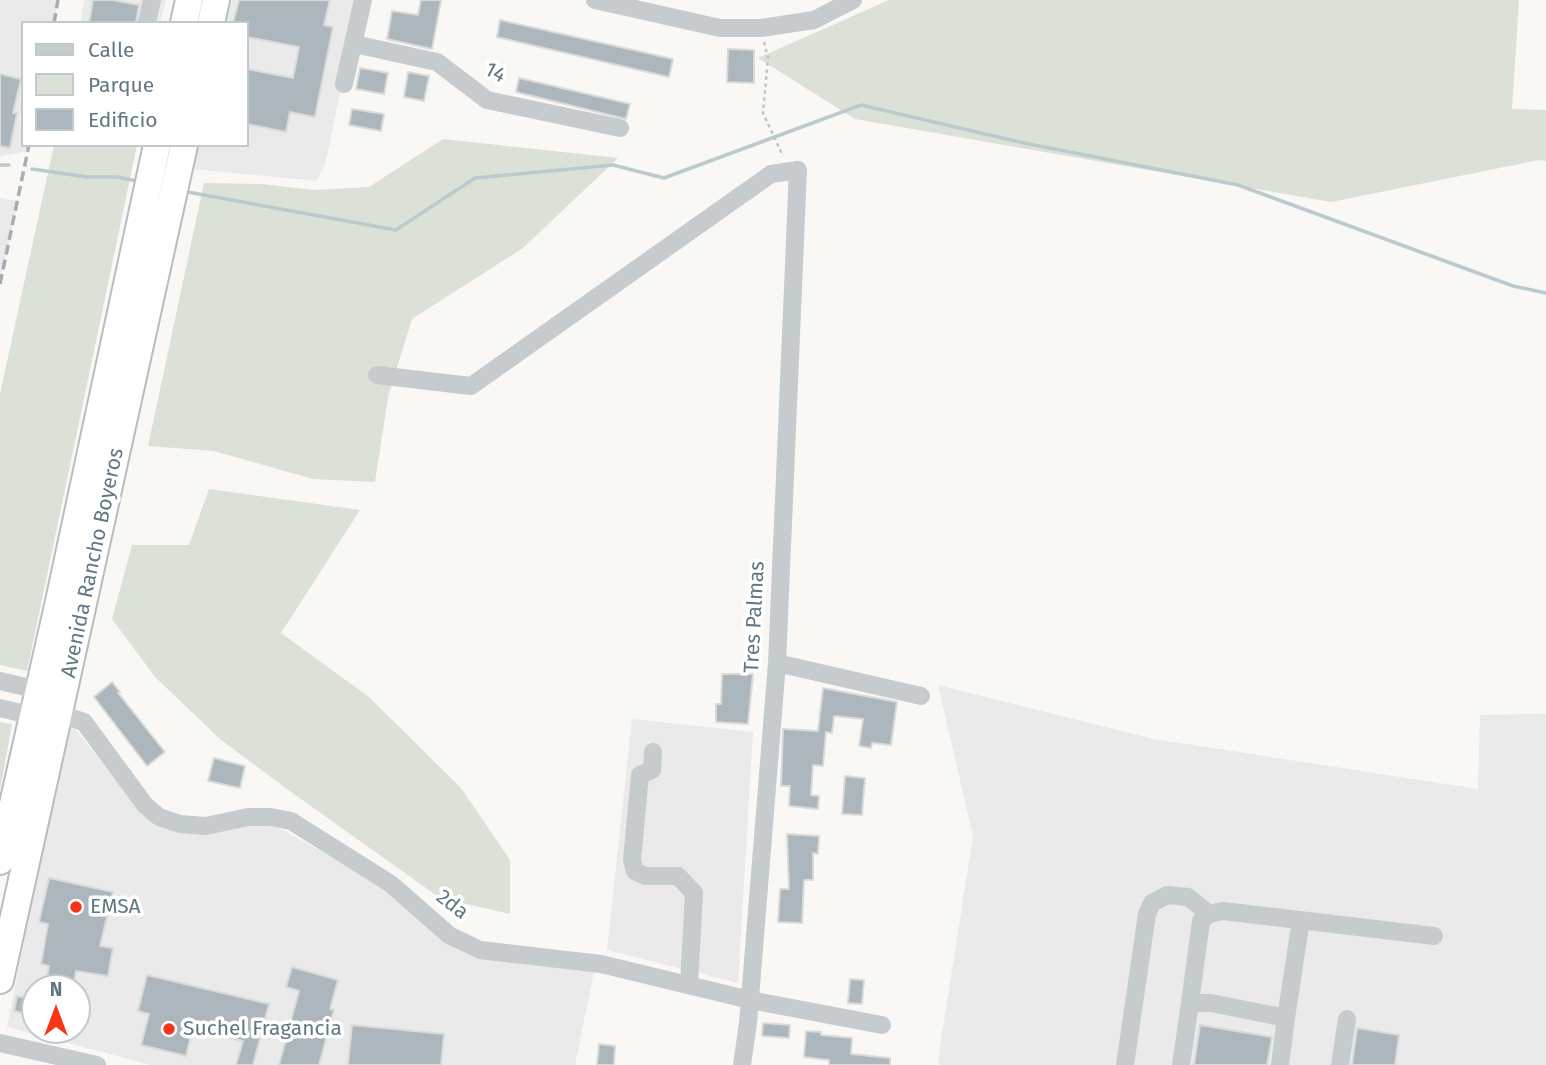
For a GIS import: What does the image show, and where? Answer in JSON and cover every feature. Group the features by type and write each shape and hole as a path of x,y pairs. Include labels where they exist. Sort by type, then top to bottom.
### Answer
{"highway":[{"path":"184,21 189,0"},
{"path":"211,21 216,0"},
{"name":"Avenida Rancho Boyeros","path":"0,980 60,713 156,208 162,162 181,147"},
{"name":"Avenida Rancho Boyeros","path":"0,862 38,690 156,208"}],"street":[{"path":"147,21 152,0"},
{"path":"344,84 363,0"},
{"path":"595,0 720,28 761,28 814,20 853,0"},
{"name":"14","path":"354,44 437,62 488,100 620,128"},
{"name":"Tres Palmas","path":"377,375 471,386 771,174 798,170 777,663 750,1000 742,1065"},
{"path":"777,663 921,696"},
{"path":"0,681 38,690"},
{"path":"0,708 33,716"},
{"name":"2da","path":"60,713 84,722 145,805 159,817 180,824 206,825 248,817 271,817 291,821 391,884 449,934 480,950 601,964 750,1000 882,1024"},
{"path":"653,752 652,770 640,775 632,860 635,871 645,876 678,876 694,893 689,985"},
{"path":"1125,1065 1147,914 1152,903 1167,895 1188,897 1209,914"},
{"path":"1181,1065 1200,921 1209,914 1223,911 1434,936"},
{"path":"1280,1065 1301,920"},
{"path":"1190,1003 1211,1003 1286,1018"},
{"path":"1340,1065 1347,1019"},
{"path":"0,1043 35,1057 97,1065"}],"path":[{"path":"761,28 768,58 763,113 778,145"}],"shaded area":[{"path":"0,0 58,0 54,21 21,21 21,147 29,147 28,151 0,156"},
{"path":"84,0 166,0 161,21 80,21"},
{"path":"232,0 359,0 326,161 317,181 192,169 198,147 248,147 248,21 227,21"},
{"path":"0,198 18,201 0,281"},
{"path":"938,685 1154,739 1478,789 1480,715 1546,714 1546,1065 940,1065 938,1060 973,836"},
{"path":"632,719 753,732 738,983 607,950"},
{"path":"68,720 149,820 275,826 394,891 475,958 594,971 575,1065 151,1065 71,1044 91,1044 91,974 21,974 21,1031 7,1027"}],"green space":[{"path":"889,0 1519,0 1512,109 1546,110 1546,161 1539,160 1331,202 855,119 758,58"},
{"path":"443,139 618,158 523,248 412,319 388,397 375,482 313,479 214,451 148,446 204,183 262,184 314,190 369,187"},
{"path":"54,147 137,147 27,671 0,665 0,394"},
{"path":"209,489 360,510 281,633 369,697 461,788 510,860 510,914 440,898 287,789 220,739 155,677 112,619 132,545 189,545"},
{"path":"0,722 12,724 0,790"}],"building":[{"path":"93,0 139,5 136,21 89,21"},
{"path":"239,0 330,0 324,25 333,27 315,117 290,112 286,132 248,124 248,69 293,78 299,47 248,37 248,21 234,21"},
{"path":"421,0 441,0 432,49 387,39 392,11 418,15"},
{"path":"500,20 673,59 669,77 497,37"},
{"path":"728,49 754,50 754,83 727,82"},
{"path":"360,68 388,73 384,94 356,89"},
{"path":"408,72 429,76 424,101 404,97"},
{"path":"0,74 21,79 13,113 17,113 10,148 0,146"},
{"path":"519,78 630,104 626,119 516,92"},
{"path":"352,109 384,114 381,131 349,125"},
{"path":"722,674 753,674 748,724 716,722 716,704 721,704"},
{"path":"112,682 165,752 147,766 94,697"},
{"path":"823,688 897,702 891,745 872,743 871,748 859,746 863,719 834,716 832,733 826,732 823,766 813,765 811,795 819,796 818,809 789,806 790,786 781,786 783,729 818,731"},
{"path":"214,758 245,766 240,788 208,781"},
{"path":"845,776 865,778 862,815 842,814"},
{"path":"787,834 819,836 818,854 813,853 813,880 804,880 802,923 778,922 780,889 789,889"},
{"path":"49,878 113,892 100,946 113,948 108,976 76,971 75,974 48,974 49,966 41,964 48,924 39,922"},
{"path":"292,967 338,980 330,1009 334,1010 319,1065 279,1065 299,991 286,987"},
{"path":"147,975 269,1004 253,1065 236,1065 243,1041 193,1028 186,1056 141,1045 149,1014 138,1011"},
{"path":"850,979 864,980 862,1004 848,1003"},
{"path":"17,996 21,997 21,1013 14,1011"},
{"path":"763,1023 790,1025 789,1038 762,1036"},
{"path":"352,1025 444,1034 441,1065 348,1065"},
{"path":"1200,1025 1272,1037 1267,1065 1194,1065"},
{"path":"1357,1028 1399,1035 1395,1065 1352,1065"},
{"path":"806,1031 852,1038 851,1054 890,1058 890,1065 829,1065 829,1060 804,1057"},
{"path":"599,1044 615,1046 614,1065 597,1065"}],"waterway":[{"path":"182,191 396,230 475,178 613,165 664,178 861,105 1024,143 1238,185 1513,286 1546,293"},
{"path":"0,165 9,165"},
{"path":"32,169 137,181"}],"railway":[{"path":"54,21 58,0"},
{"path":"0,284 29,147"}],"place":[{"name":"EMSA","path":"76,907"},
{"name":"Suchel Fragancia","path":"169,1029"}]}
